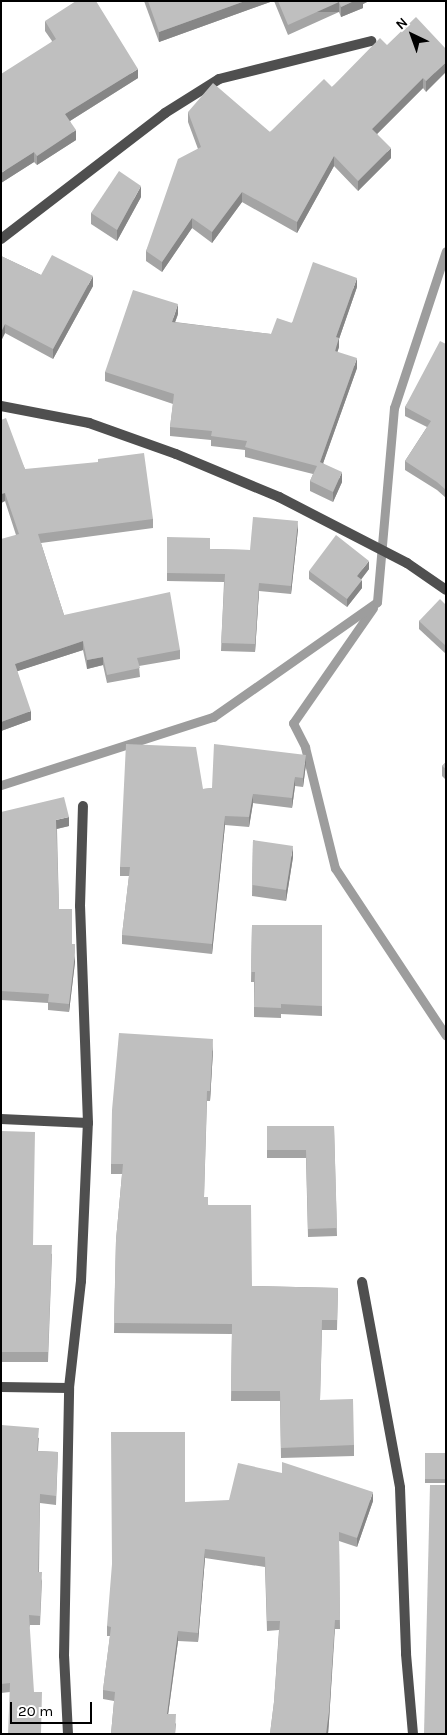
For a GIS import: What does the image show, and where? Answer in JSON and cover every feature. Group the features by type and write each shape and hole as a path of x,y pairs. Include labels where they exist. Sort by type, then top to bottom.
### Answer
{"street":[{"path":"1,239 165,113 218,79 371,41"},
{"path":"1,406 90,423 185,458 279,497 406,563 446,590"},
{"path":"68,1734 64,1656 69,1388 82,1281 88,1122 80,906 83,806"},
{"path":"1,1119 88,1122"},
{"path":"362,1282 400,1488 406,1654 413,1734"},
{"path":"1,1388 69,1388"}],"building":[{"path":"76,1 96,1 138,69 65,114 76,130 37,156 34,152 1,173 1,74 56,39 45,21"},
{"path":"148,1 245,1 159,32"},
{"path":"278,1 354,1 341,7 339,2 288,25"},
{"path":"416,17 446,49 446,62 426,81 423,78 372,129 391,148 358,181 334,156 297,222 242,192 212,232 192,218 162,262 146,251 178,159 201,147 188,112 213,83 270,132 324,79 332,87 380,38 387,45"},
{"path":"119,171 141,186 117,230 91,213"},
{"path":"52,255 93,276 53,349 5,324 1,332 1,256 41,275"},
{"path":"313,262 357,278 336,337 339,338 335,351 357,358 320,462 342,472 333,492 310,481 317,466 245,447 247,441 211,436 212,431 170,427 174,394 105,372 133,290 178,304 172,322 271,334 277,318 292,323"},
{"path":"440,341 446,344 446,490 405,461 431,421 405,407"},
{"path":"6,418 25,469 98,462 98,459 144,453 153,519 38,534 64,615 170,592 180,650 137,658 140,668 107,675 103,657 87,660 83,641 15,664 31,711 1,722 1,539 19,534 5,493 1,494 1,420"},
{"path":"253,517 298,521 291,586 259,583 255,644 221,643 225,574 167,573 167,537 210,538 210,549 250,550"},
{"path":"336,535 369,561 357,576 362,580 347,599 309,571"},
{"path":"440,599 446,605 446,646 419,621"},
{"path":"126,744 196,747 203,789 212,788 214,744 306,755 303,778 295,777 292,798 253,794 249,817 225,816 212,944 122,935 130,867 120,867"},
{"path":"64,797 69,817 56,820 59,909 72,909 72,944 75,944 69,1004 48,1002 49,994 1,991 1,812"},
{"path":"253,840 293,846 286,890 252,885"},
{"path":"252,925 322,925 322,1006 281,1004 281,1008 254,1007 255,972 251,972"},
{"path":"119,1033 213,1039 210,1091 207,1091 204,1197 208,1197 208,1205 251,1205 252,1286 338,1288 337,1320 322,1320 320,1400 353,1399 354,1445 281,1448 280,1391 231,1391 232,1324 114,1323 116,1240 123,1164 111,1164 112,1110"},
{"path":"267,1126 334,1126 337,1228 308,1229 306,1150 267,1150"},
{"path":"1,1131 35,1132 33,1245 52,1245 48,1352 1,1352"},
{"path":"1,1425 39,1428 37,1451 58,1452 56,1496 40,1494 38,1572 42,1572 40,1616 29,1615 34,1692 42,1692 41,1734 8,1734 10,1683 1,1684"},
{"path":"111,1432 185,1432 185,1502 229,1500 238,1463 282,1473 282,1462 373,1492 357,1538 339,1532 340,1620 335,1620 326,1734 270,1734 280,1621 267,1621 265,1557 205,1549 198,1633 178,1631 167,1714 176,1714 175,1734 111,1734 115,1692 103,1690 111,1627 107,1626 112,1564"},
{"path":"425,1453 446,1453 446,1479 425,1479"},
{"path":"430,1485 446,1485 446,1734 424,1734"}],"waterway":[{"path":"1,785 213,717 377,602 394,408 446,251"},
{"path":"373,608 293,723 305,747 335,868 446,1036"}]}
